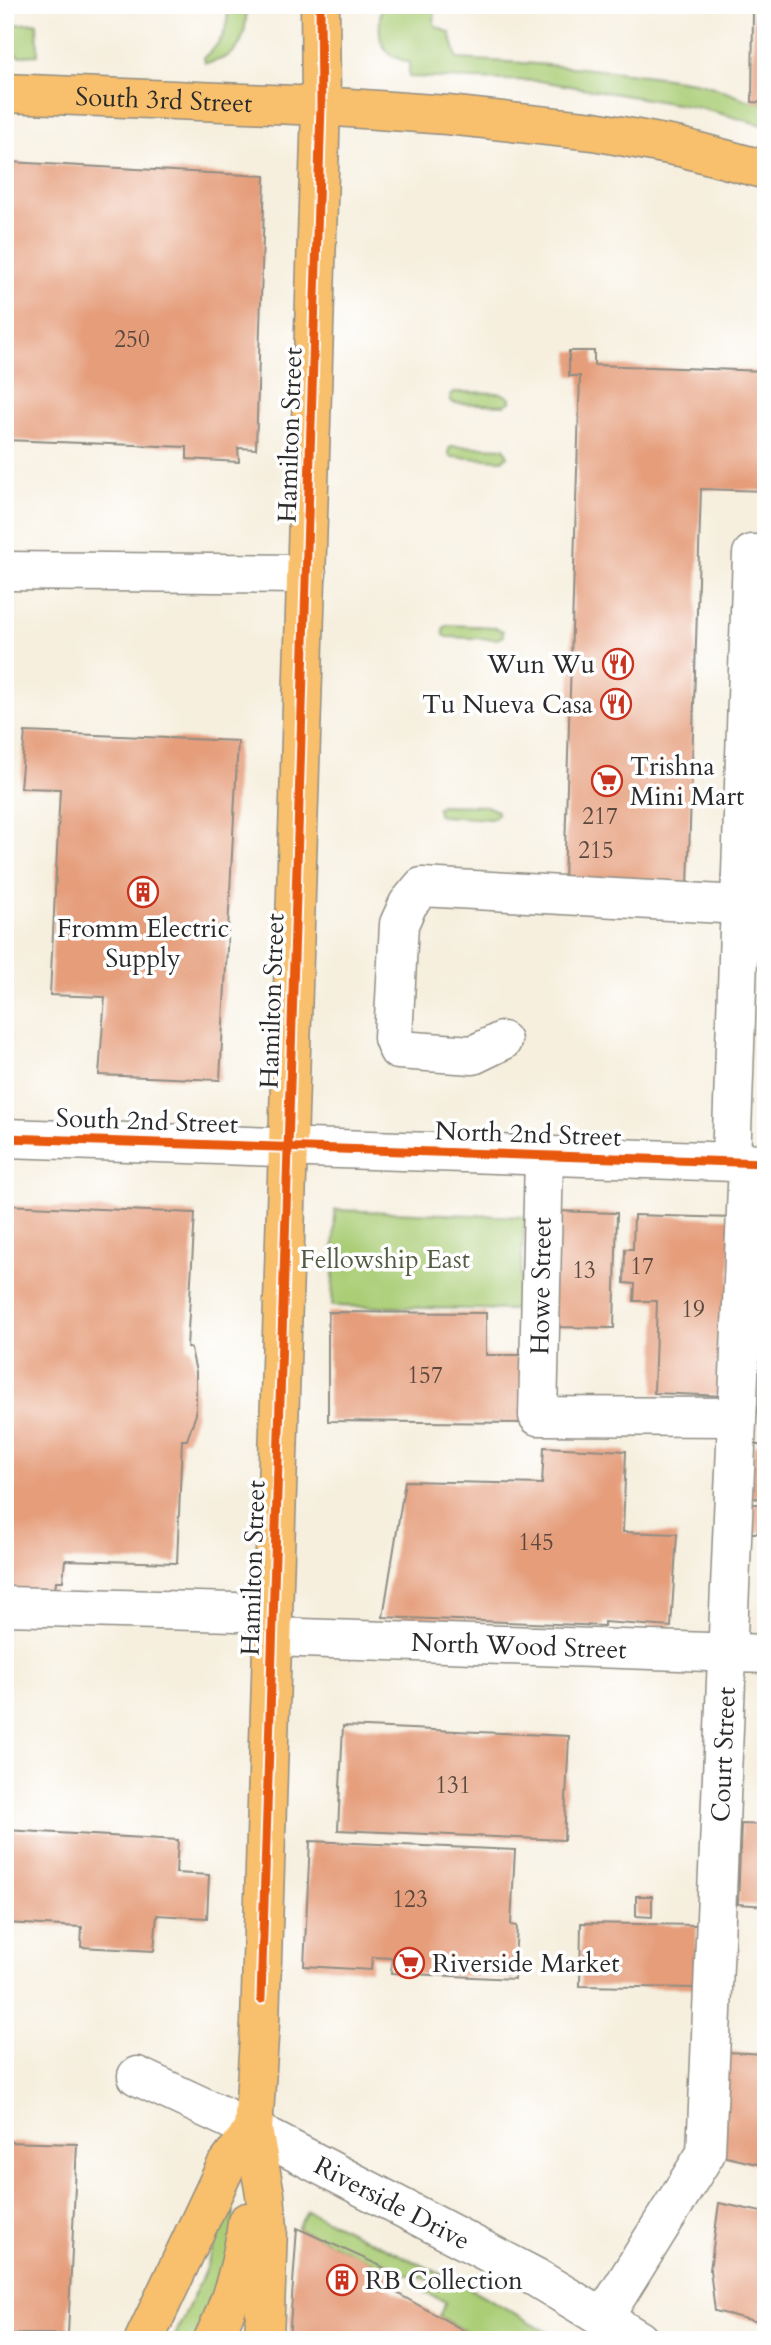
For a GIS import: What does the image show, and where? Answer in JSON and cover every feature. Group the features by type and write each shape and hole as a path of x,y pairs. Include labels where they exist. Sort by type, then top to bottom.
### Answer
{"main road":[{"name":"Hamilton Street","path":"264,2340 268,2228 265,2194 253,2130 260,2011 307,574 321,106 320,5"},
{"name":"South 3rd Street","path":"5,93 321,106 447,115 594,131 680,148 766,170"},
{"path":"144,2340 225,2168 253,2130"},
{"path":"213,2340 239,2276 246,2237 253,2130"}],"street":[{"name":"Court Street","path":"604,2317 706,2153 728,1653 747,1428 748,1163 740,905 754,815 759,554"},
{"path":"5,571 307,574"},
{"path":"502,1041 473,1055 398,1050 393,1038 399,924 408,904 422,887 740,905"},
{"name":"South 2nd Street","path":"5,1138 288,1147"},
{"name":"North 2nd Street","path":"288,1147 748,1163"},
{"name":"Howe Street","path":"544,1156 538,1416 747,1428"},
{"name":"North Wood Street","path":"5,1606 766,1654"},
{"name":"Riverside Drive","path":"137,2076 253,2130 535,2277 639,2340"}],"green space":[{"path":"228,5 247,5 243,37 240,44 227,56 205,63 204,57 216,46 223,34"},
{"path":"381,5 435,5 434,25 450,33 457,59 546,65 704,84 748,100 766,103 766,126 700,108 540,81 409,77 409,62 390,54 382,42"},
{"path":"37,23 38,55 19,56 10,52 8,37 5,37 5,25"},
{"path":"454,392 501,393 510,398 510,402 504,405 454,403 450,395"},
{"path":"452,446 504,448 508,456 502,460 452,457 449,455 449,449"},
{"path":"447,625 494,627 503,631 503,636 497,639 447,637 443,629"},
{"path":"441,805 487,806 497,811 497,815 491,819 441,816 437,808"},
{"name":"Fellowship East","path":"335,1210 525,1217 518,1310 332,1306"},
{"path":"307,2211 460,2283 563,2340 481,2340 439,2316 446,2302 426,2293 431,2280 392,2271 297,2228"},
{"path":"234,2213 232,2249 194,2340 173,2340 203,2275 226,2215"}],"building":[{"path":"753,11 766,11 766,103 752,102"},
{"path":"9,162 265,176 256,449 238,448 239,462 187,459 187,447 5,440 5,238"},
{"path":"569,351 594,351 594,365 766,371 766,491 701,489 688,886 564,881 580,376 569,376"},
{"name":"Fromm Electric Supply","path":"25,732 238,741 220,1080 99,1075 105,997 50,995 60,789 20,788"},
{"path":"5,1205 195,1213 187,1347 191,1349 196,1372 196,1414 187,1440 182,1440 177,1563 65,1560 63,1581 56,1581 55,1593 5,1592"},
{"path":"554,1211 617,1213 614,1328 550,1327"},
{"path":"634,1215 732,1218 726,1396 654,1393 657,1301 634,1301 635,1284 624,1283 625,1249 633,1249"},
{"path":"328,1312 486,1313 486,1355 522,1355 521,1423 328,1421"},
{"path":"753,1445 766,1445 766,1499 751,1498"},
{"path":"544,1447 626,1451 623,1532 677,1534 671,1627 604,1622 604,1626 383,1617 405,1481 542,1484"},
{"path":"751,1504 766,1504 766,1533 750,1533"},
{"path":"343,1726 569,1736 564,1840 338,1830"},
{"path":"741,1824 766,1825 766,1906 738,1904"},
{"path":"5,1830 178,1840 176,1873 209,1875 207,1918 157,1915 154,1951 81,1947 82,1927 5,1923"},
{"path":"310,1841 515,1850 511,1925 517,1926 514,1979 391,1973 392,1958 372,1957 371,1970 304,1966"},
{"path":"636,1896 652,1896 652,1917 636,1916"},
{"path":"581,1923 697,1925 696,1988 580,1986"},
{"path":"726,2052 766,2054 766,2166 722,2156"},
{"path":"5,2142 77,2144 68,2334 5,2334"},
{"path":"719,2203 766,2213 766,2324 715,2311 710,2270"},
{"name":"RB Collection","path":"297,2228 392,2271 388,2288 481,2340 289,2339"}],"cycle path":[{"path":"261,1999 321,106 320,5"},
{"path":"5,1138 766,1163"}],"place":[{"name":"Wun Wu","path":"618,664"},
{"name":"Tu Nueva Casa","path":"616,704"},
{"name":"Trishna Mini Mart","path":"607,781"},
{"name":"Fromm Electric Supply","path":"143,892"},
{"name":"Riverside Market","path":"409,1963"},
{"name":"RB Collection","path":"342,2280"}]}
